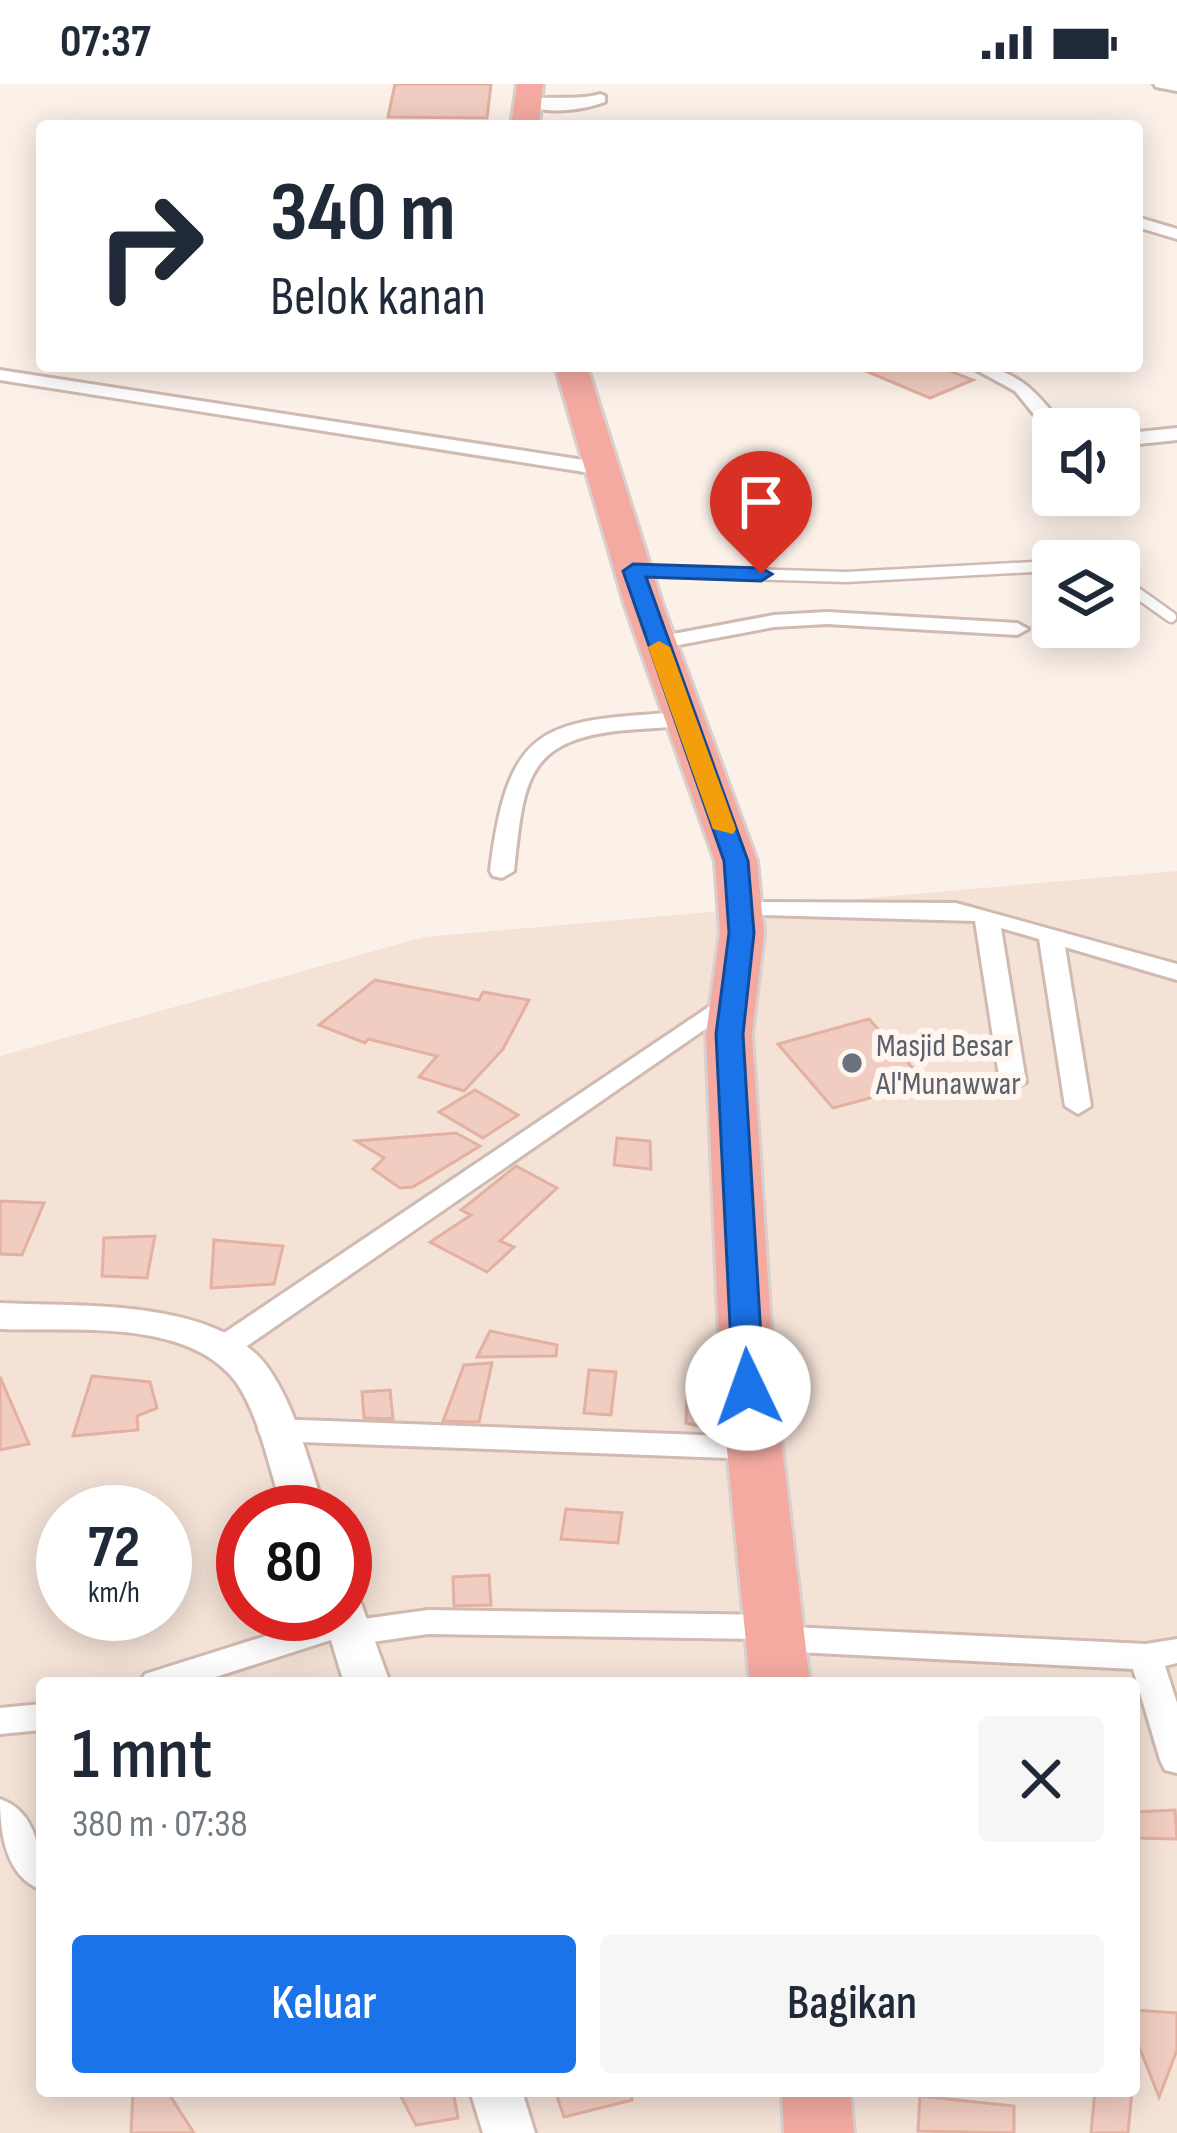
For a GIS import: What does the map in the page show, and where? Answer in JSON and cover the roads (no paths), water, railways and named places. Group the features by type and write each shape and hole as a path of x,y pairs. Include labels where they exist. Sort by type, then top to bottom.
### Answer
{"highway":[{"path":"573,372 657,643 736,861 740,909 729,1034 754,1448 777,1650"},
{"path":"816,2097 819,2133"}],"street":[{"path":"1161,84 1177,87"},
{"path":"528,104 580,106 600,99"},
{"path":"1143,224 1177,234"},
{"path":"990,372 1022,387 1039,408"},
{"path":"0,375 603,469"},
{"path":"1140,438 1177,434"},
{"path":"657,643 774,621 826,619 1017,629"},
{"path":"502,871 508,800 525,760 542,742 587,725 685,719"},
{"path":"740,909 956,910 1177,972"},
{"path":"987,916 1013,1082"},
{"path":"1051,936 1078,1106"},
{"path":"226,1346 734,998"},
{"path":"0,1316 189,1331 226,1346 252,1375 294,1485"},
{"path":"273,1430 754,1448"},
{"path":"372,1623 428,1622 777,1650 1161,1654 1177,1760"},
{"path":"176,1677 291,1641"},
{"path":"354,1641 365,1677"},
{"path":"0,1721 36,1718"},
{"path":"0,1813 36,1866"},
{"path":"498,2097 509,2133"}],"lane":[{"path":"633,571 846,577 1032,567"},
{"path":"1140,595 1171,617"}],"place":[{"name":"Masjid Besar Al'Munawwar","path":"852,1063"}]}
